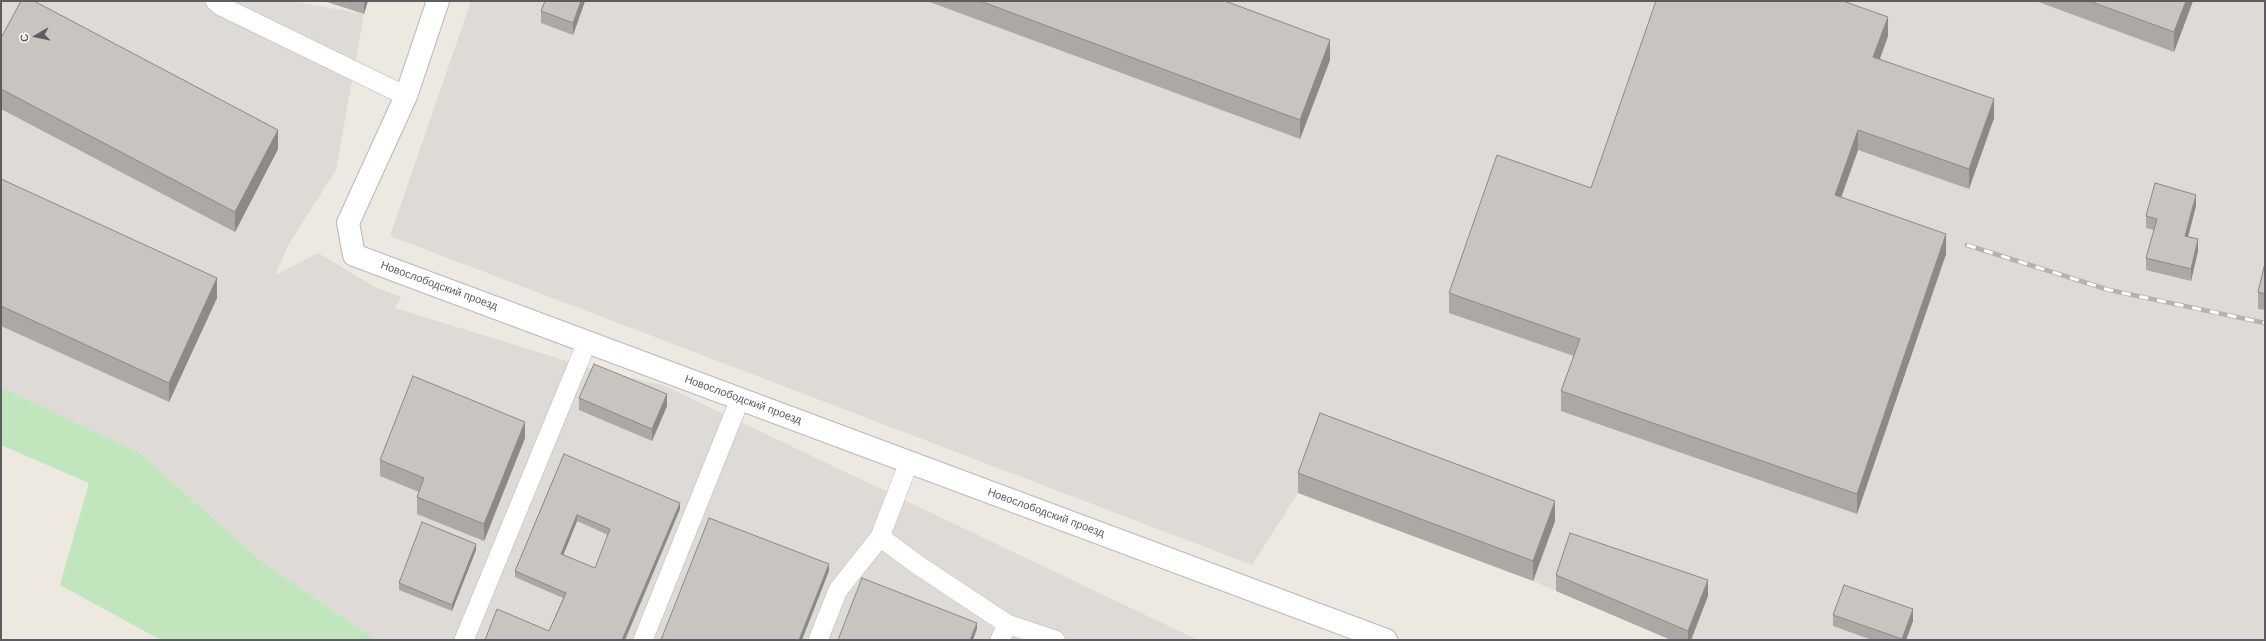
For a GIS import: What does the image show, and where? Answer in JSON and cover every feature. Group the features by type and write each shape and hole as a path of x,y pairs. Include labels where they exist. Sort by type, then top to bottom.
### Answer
{"street":[{"name":"Новослободский проезд","path":"438,1 406,96 348,223 354,255 1386,640"}],"lane":[{"path":"215,1 220,6 406,96"},
{"path":"464,640 587,342"},
{"path":"643,640 740,398"},
{"path":"818,640 838,590 880,537 909,462"},
{"path":"880,537 1003,632 1055,640"}],"shaded area":[{"path":"1,1 290,1 364,14 336,170 289,244 275,275 318,253 375,287 401,297 395,308 593,369 663,385 1198,640 376,640 262,562 141,454 1,387"},
{"path":"471,1 2265,1 2265,640 1671,640 1533,581 1298,493 1252,565 390,236"}],"green space":[{"path":"1,387 141,454 262,562 376,640 161,640 60,585 89,483 1,445"}],"building":[{"path":"21,1 34,1 278,130 235,212 1,89 1,38"},
{"path":"545,1 581,1 573,23 541,11"},
{"path":"980,1 1225,1 1330,40 1300,120"},
{"path":"1656,1 1843,1 1888,17 1873,57 1994,99 1969,169 1858,130 1835,195 1946,234 1857,494 1561,391 1580,339 1449,293 1497,155 1591,188"},
{"path":"2089,1 2186,1 2174,32"},
{"path":"1,179 217,278 169,383 1,306"},
{"path":"2155,183 2196,195 2185,236 2198,239 2191,269 2146,258 2157,219 2146,216"},
{"path":"2265,263 2265,294 2258,292"},
{"path":"594,364 667,394 652,429 579,398"},
{"path":"413,376 525,422 484,524 417,497 424,478 380,460"},
{"path":"1320,413 1555,501 1533,561 1298,473"},
{"path":"564,454 680,503 622,640 485,640 497,609 549,631 566,593 515,571","holes":["577,515 610,529 595,568 561,554"]},
{"path":"709,518 829,564 799,640 661,640"},
{"path":"422,522 476,544 452,605 399,583"},
{"path":"1570,533 1708,580 1688,631 1556,575"},
{"path":"862,578 977,623 970,640 838,640"},
{"path":"1844,585 1913,609 1902,639 1833,615"}],"railway":[{"path":"1967,245 2109,290 2265,323"}]}
